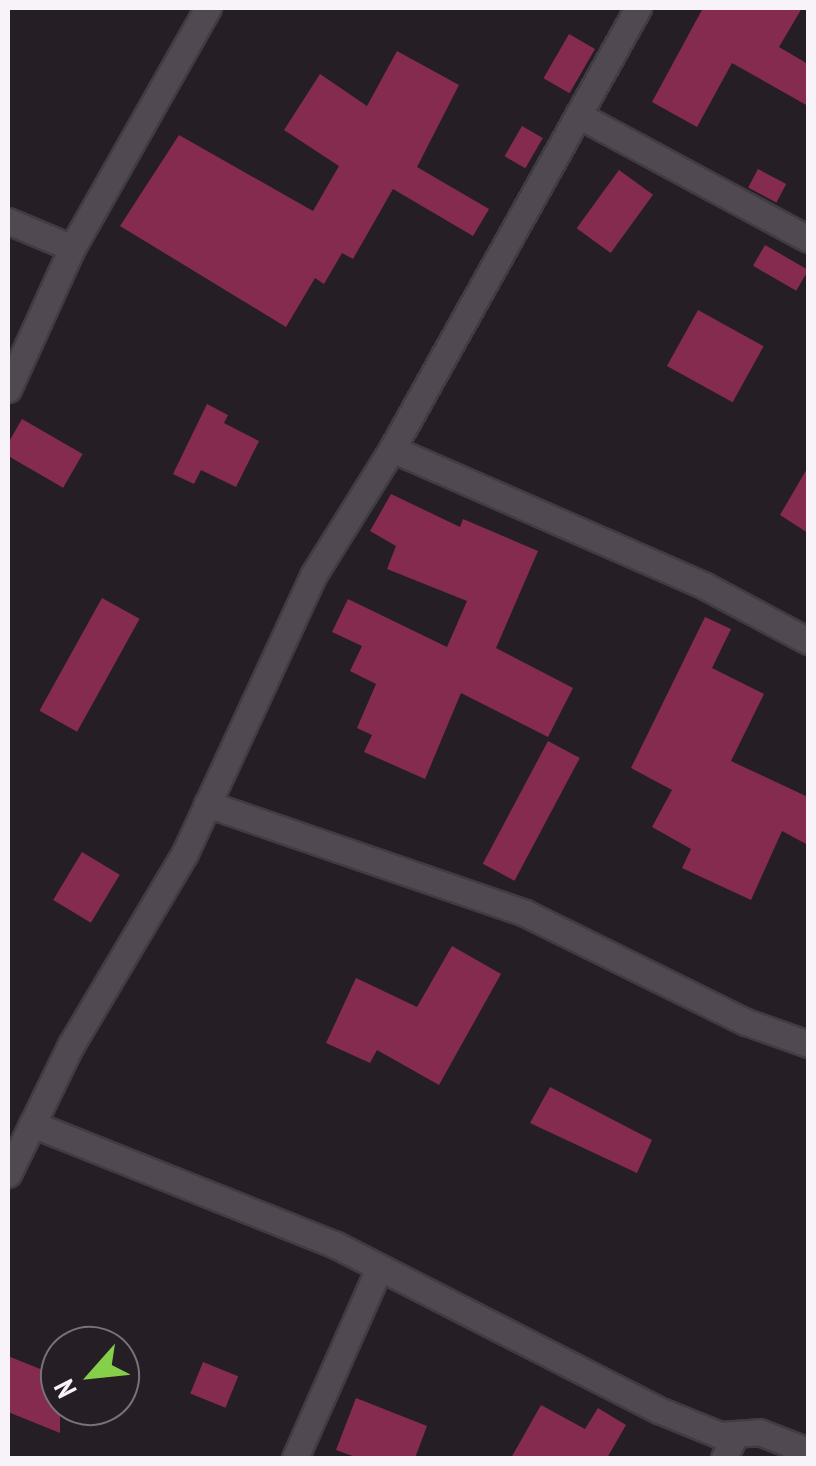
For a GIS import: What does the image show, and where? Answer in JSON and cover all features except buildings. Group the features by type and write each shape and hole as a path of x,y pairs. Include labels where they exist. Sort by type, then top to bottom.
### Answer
{"street":[{"path":"8,388 72,248 208,8"},
{"path":"8,1174 207,804 314,574 392,449 537,178 578,115 638,8"},
{"path":"578,115 808,239"},
{"path":"8,221 72,248"},
{"path":"392,449 705,586 808,641"},
{"path":"207,804 526,914 746,1022 808,1044"},
{"path":"32,1124 379,1268 661,1411 720,1435 758,1432 808,1451"},
{"path":"295,1458 379,1268"},
{"path":"724,1458 735,1434"}]}
